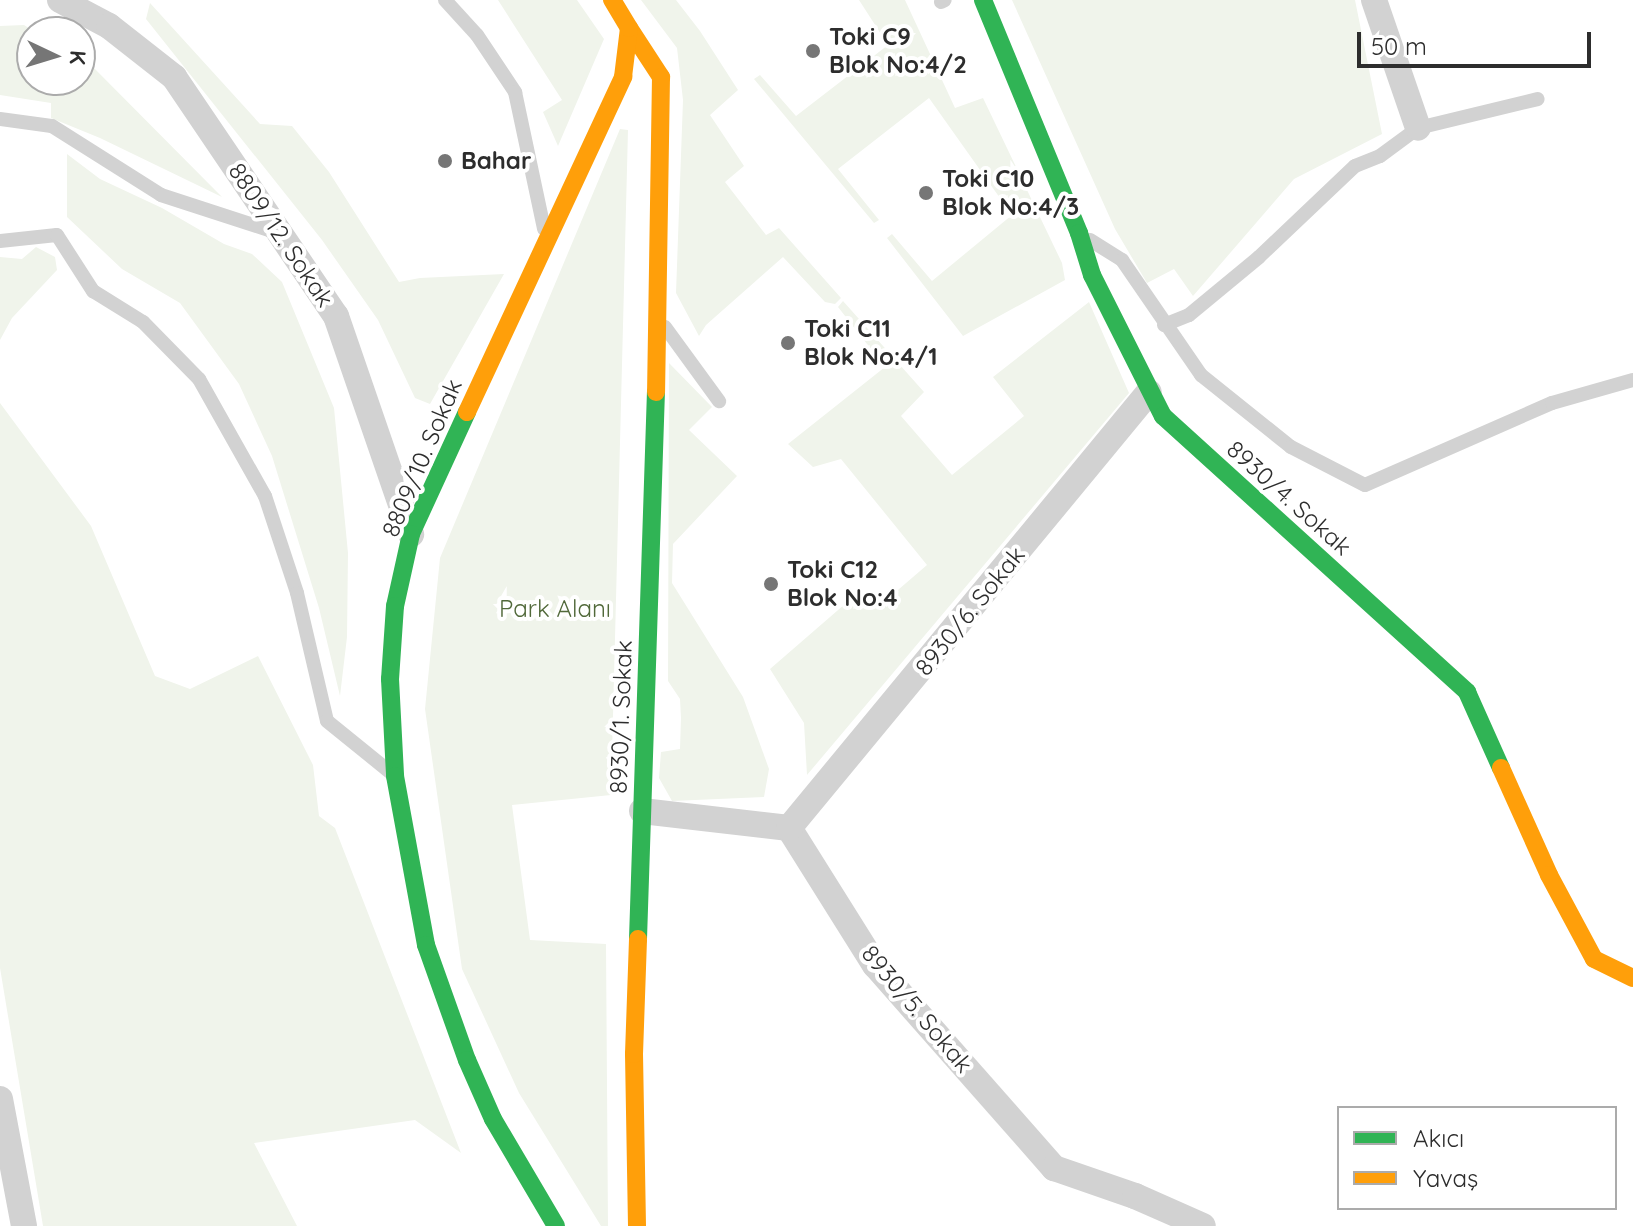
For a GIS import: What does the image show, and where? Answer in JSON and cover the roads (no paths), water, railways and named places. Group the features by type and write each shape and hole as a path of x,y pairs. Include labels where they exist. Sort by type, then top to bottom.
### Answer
{"street":[{"name":"8809/12. Sokak","path":"60,0 109,26 174,77 336,316 411,534"},
{"path":"612,0 629,28"},
{"name":"8930/4. Sokak","path":"983,0 1079,233 1092,275 1163,416 1467,692 1549,875 1594,959 1632,975"},
{"path":"1374,0 1418,128"},
{"name":"8809/10. Sokak","path":"556,1226 493,1119 467,1060 426,945 395,776 390,679 395,606 411,534 623,77 629,28"},
{"name":"8930/1. Sokak","path":"629,28 661,77 658,319 634,1054 637,1226"},
{"name":"8930/6. Sokak","path":"789,828 1149,392"},
{"path":"642,811 789,828"},
{"name":"8930/5. Sokak","path":"789,828 875,965 1054,1168 1135,1196 1203,1226"},
{"path":"0,1099 24,1226"}],"lane":[{"path":"445,0 477,35 515,92 546,241"},
{"path":"1164,325 1189,315 1247,267 1355,166 1380,156 1418,128 1538,99"},
{"path":"0,119 52,126 161,195 282,234"},
{"path":"1079,233 1122,260 1201,375 1291,447 1365,485 1552,403 1633,380"},
{"path":"0,241 57,235 93,291 143,322 199,379 265,496 297,593 327,721 395,776"},
{"path":"658,319 719,401"}],"place":[{"name":"Toki C9 Blok No:4/2","path":"813,51"},
{"name":"Bahar","path":"445,161"},
{"name":"Toki C10 Blok No:4/3","path":"926,193"},
{"name":"Toki C11 Blok No:4/1","path":"788,343"},
{"name":"Toki C12 Blok No:4","path":"771,584"}],"park label":[{"name":"Park Alanı","path":"555,609"}]}
